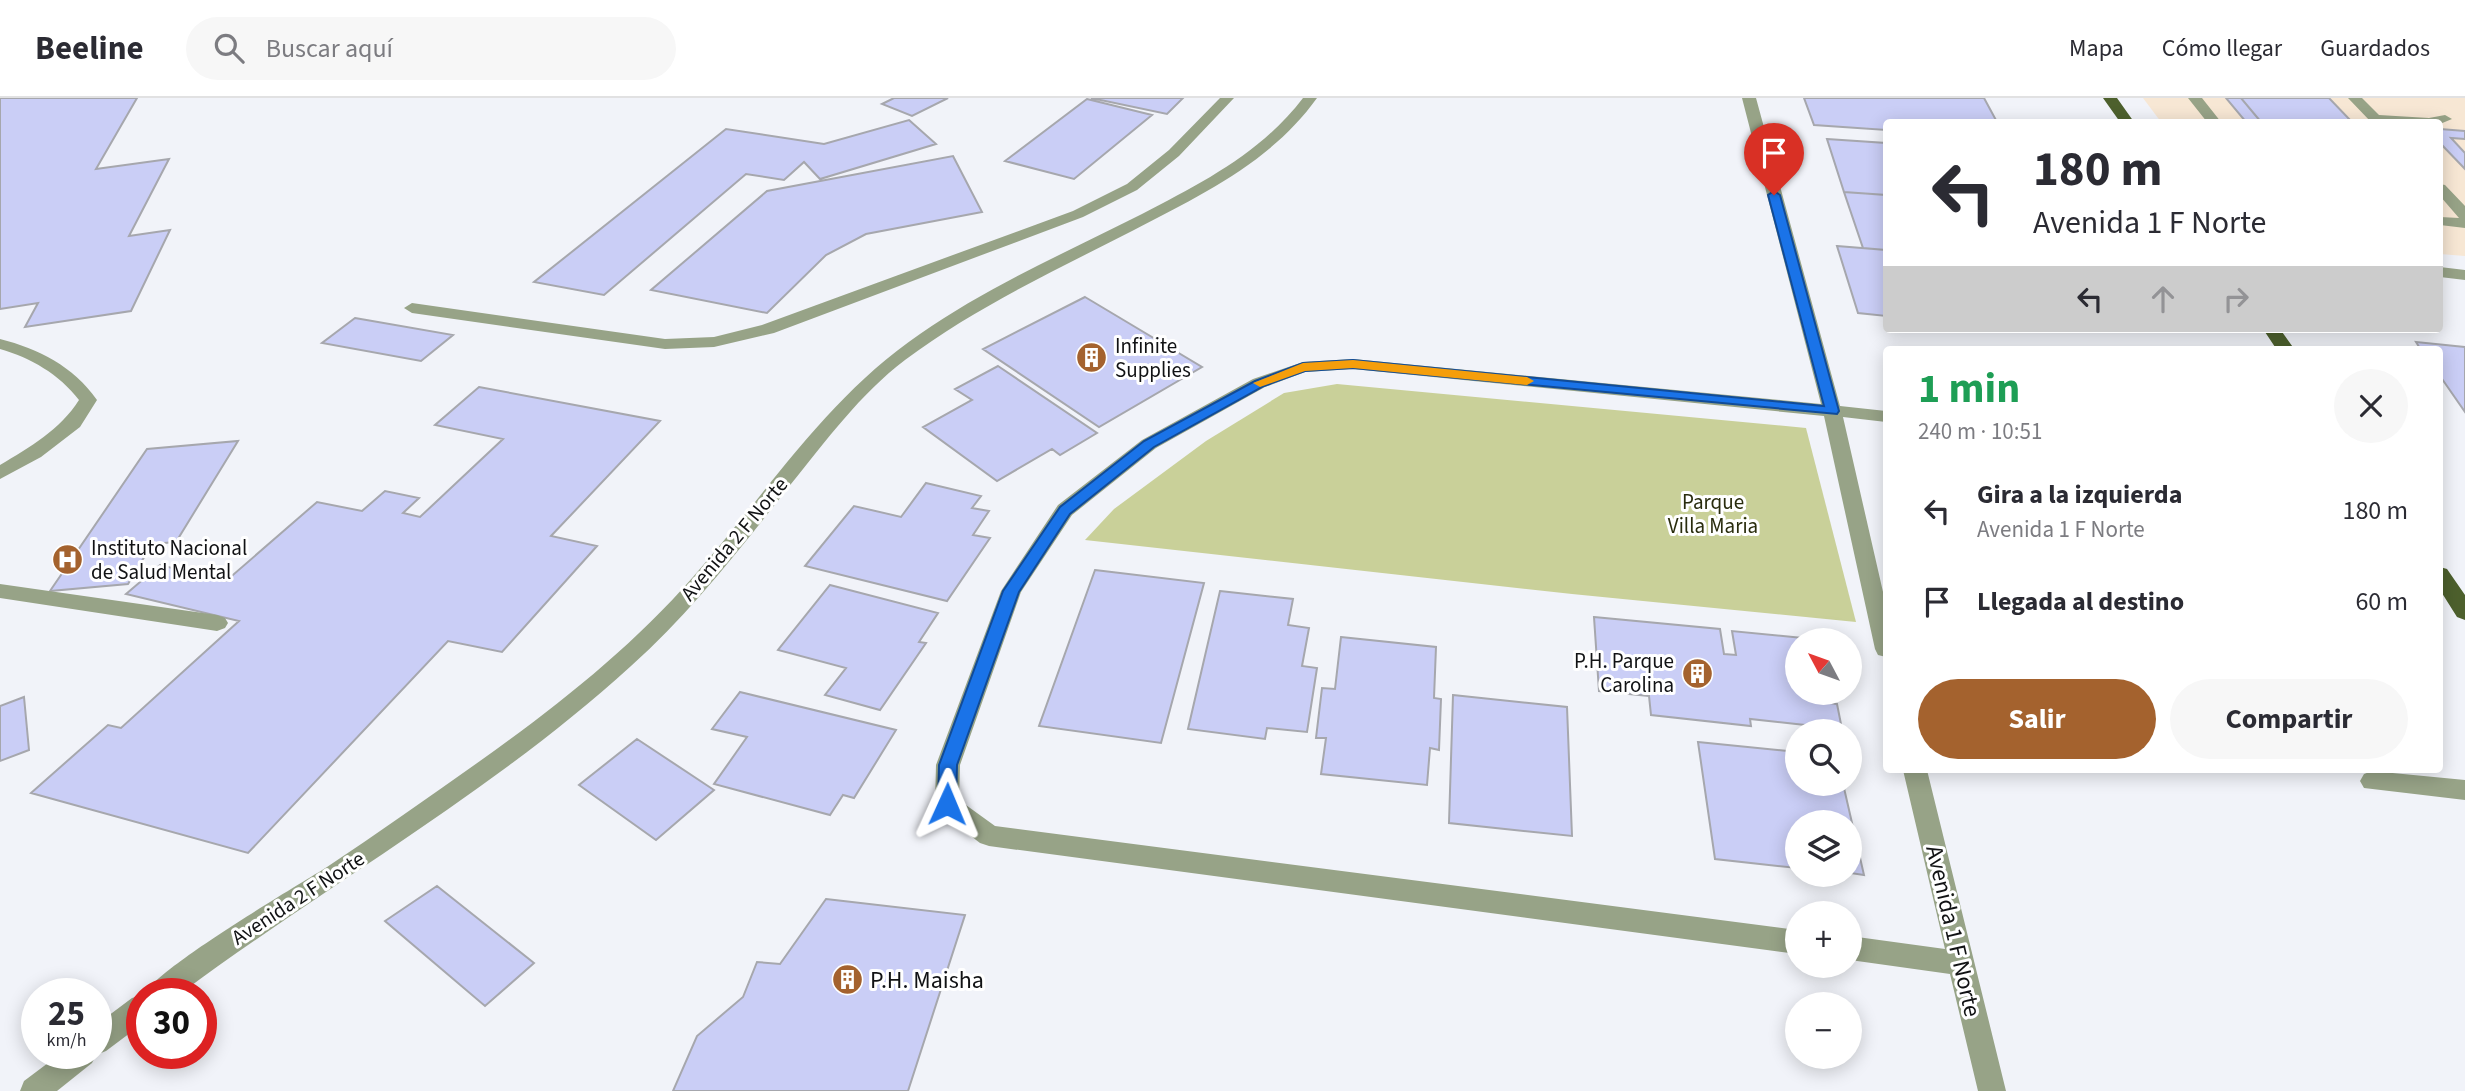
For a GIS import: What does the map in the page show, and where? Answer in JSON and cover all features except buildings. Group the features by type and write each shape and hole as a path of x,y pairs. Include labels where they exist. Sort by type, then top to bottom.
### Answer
{"main road":[{"path":"2110,98 2125,119"},
{"path":"2443,579 2465,612"}],"street":[{"path":"412,308 665,344 714,342 768,329 1078,214 1132,187 1174,153 1227,98"},
{"name":"Avenida 2 F Norte","path":"180,978 206,958 391,837 576,700 653,632 690,594 850,401 898,356 959,316 1215,182 1261,152 1295,120 1310,98"},
{"path":"1749,98 1832,411 1883,636"},
{"path":"2195,98 2212,119"},
{"path":"2355,98 2374,119"},
{"path":"2443,191 2465,215"},
{"path":"2443,220 2465,223"},
{"path":"2443,272 2465,275"},
{"path":"0,344 27,350 75,381 88,400 74,423 34,453 0,473"},
{"path":"1785,940 989,836 947,804 948,765 1011,591 1065,510 1149,444 1259,383 1303,367 1353,364 1883,416"},
{"path":"0,591 217,623"},
{"name":"Avenida 1 F Norte","path":"1916,773 1992,1091"},
{"path":"2372,781 2465,790"},
{"path":"1862,950 1961,963"},
{"path":"112,1030 126,1019"},
{"path":"34,1091 63,1069"}],"shaded area":[{"path":"2143,98 2465,98 2465,256 2443,254 2443,119 2159,119"}],"green space":[{"name":"Parque Villa Maria","path":"1337,384 1806,428 1856,622 1572,594 1085,540 1114,509 1206,441 1284,393"}],"slow traffic":[{"path":"1260,383 1303,367 1353,364 1527,381"}],"place":[{"name":"Infinite Supplies","path":"1092,358"},
{"name":"Instituto Nacional de Salud Mental","path":"68,560"},
{"name":"P.H. Parque Carolina","path":"1697,673"},
{"name":"P.H. Maisha","path":"847,980"}],"route":[{"path":"947,804 948,765 1011,591 1065,510 1149,444 1259,383 1303,367 1353,364 1832,411 1774,195"}]}
